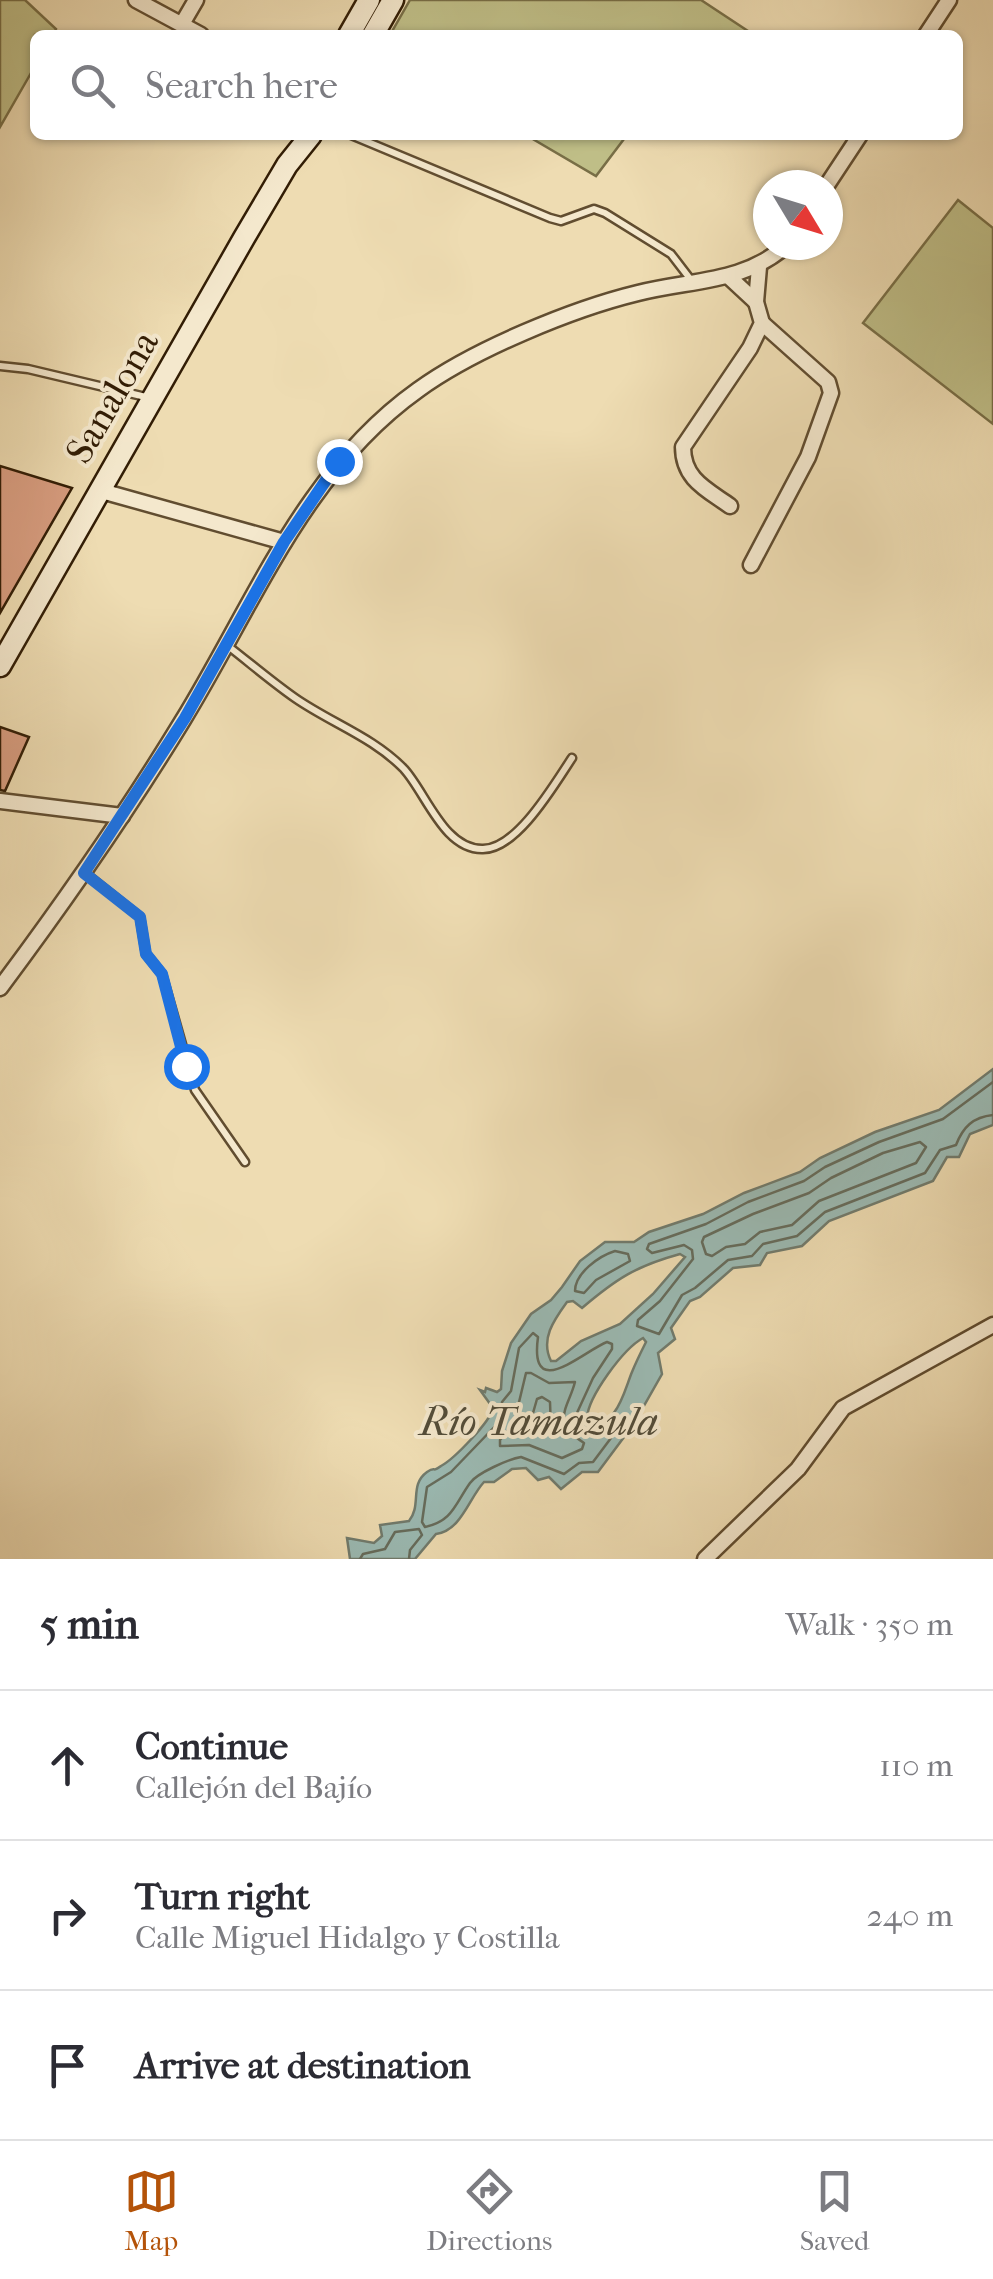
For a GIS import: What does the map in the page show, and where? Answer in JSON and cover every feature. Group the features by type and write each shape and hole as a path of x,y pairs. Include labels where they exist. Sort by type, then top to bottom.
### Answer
{"main road":[{"path":"352,30 369,0"},
{"path":"377,30 393,0"},
{"path":"287,164 296,140"},
{"path":"287,164 307,140"},
{"name":"Sanalona","path":"0,666 287,164"}],"street":[{"path":"136,0 192,30"},
{"path":"182,24 196,0"},
{"path":"929,30 949,0"},
{"path":"838,170 857,140"},
{"path":"0,988 122,816 227,645 284,542 339,461 369,430 420,388 483,353 635,293 728,276 759,267 768,260"},
{"path":"752,566 802,470 832,393 828,382 762,324 756,302 759,267"},
{"path":"728,276 756,302"},
{"path":"730,506 690,478 683,462 683,447 762,324"},
{"path":"98,490 284,542"},
{"path":"0,801 122,816"},
{"path":"705,1559 798,1469 842,1408 993,1324"}],"lane":[{"path":"363,140 550,218 561,221 594,209 672,254 692,282"},
{"path":"0,366 152,398"},
{"path":"227,645 296,699 384,751 416,784 451,834 475,848 494,847 512,836 544,800 572,758"},
{"path":"84,873 140,917 146,954 162,974 194,1090 245,1162"}],"shaded area":[{"path":"0,0 25,0 56,29 30,30 30,75 0,127"},
{"path":"410,0 701,0 746,30 393,30"},
{"path":"535,140 623,140 596,176"},
{"path":"958,200 993,228 993,424 863,323"}],"water":[{"name":"Río Tamazula","path":"993,1069 993,1125 970,1134 959,1157 947,1157 933,1181 829,1221 802,1246 767,1253 760,1265 733,1268 690,1301 671,1328 675,1339 658,1353 662,1374 633,1425 598,1472 582,1472 561,1489 549,1477 538,1480 526,1468 512,1469 494,1482 484,1482 452,1527 436,1534 415,1559 350,1559 347,1538 374,1543 382,1536 380,1525 409,1521 422,1477 454,1456 486,1422 493,1408 480,1390 501,1389 511,1343 531,1314 551,1300 580,1261 605,1242 634,1242 649,1232 703,1214 800,1172 875,1132 939,1110","holes":["680,1254 685,1257 620,1324 581,1341 551,1361 548,1337 567,1302 573,1301 582,1308 627,1275","643,1338 646,1342 617,1408 605,1420 587,1418 593,1398 608,1374"]}],"building":[{"path":"0,466 72,488 0,613"},
{"path":"0,727 29,737 5,791 0,790"}],"route":[{"path":"186,1066 162,974 146,954 140,917 84,873 185,718 284,542 339,461"}]}
